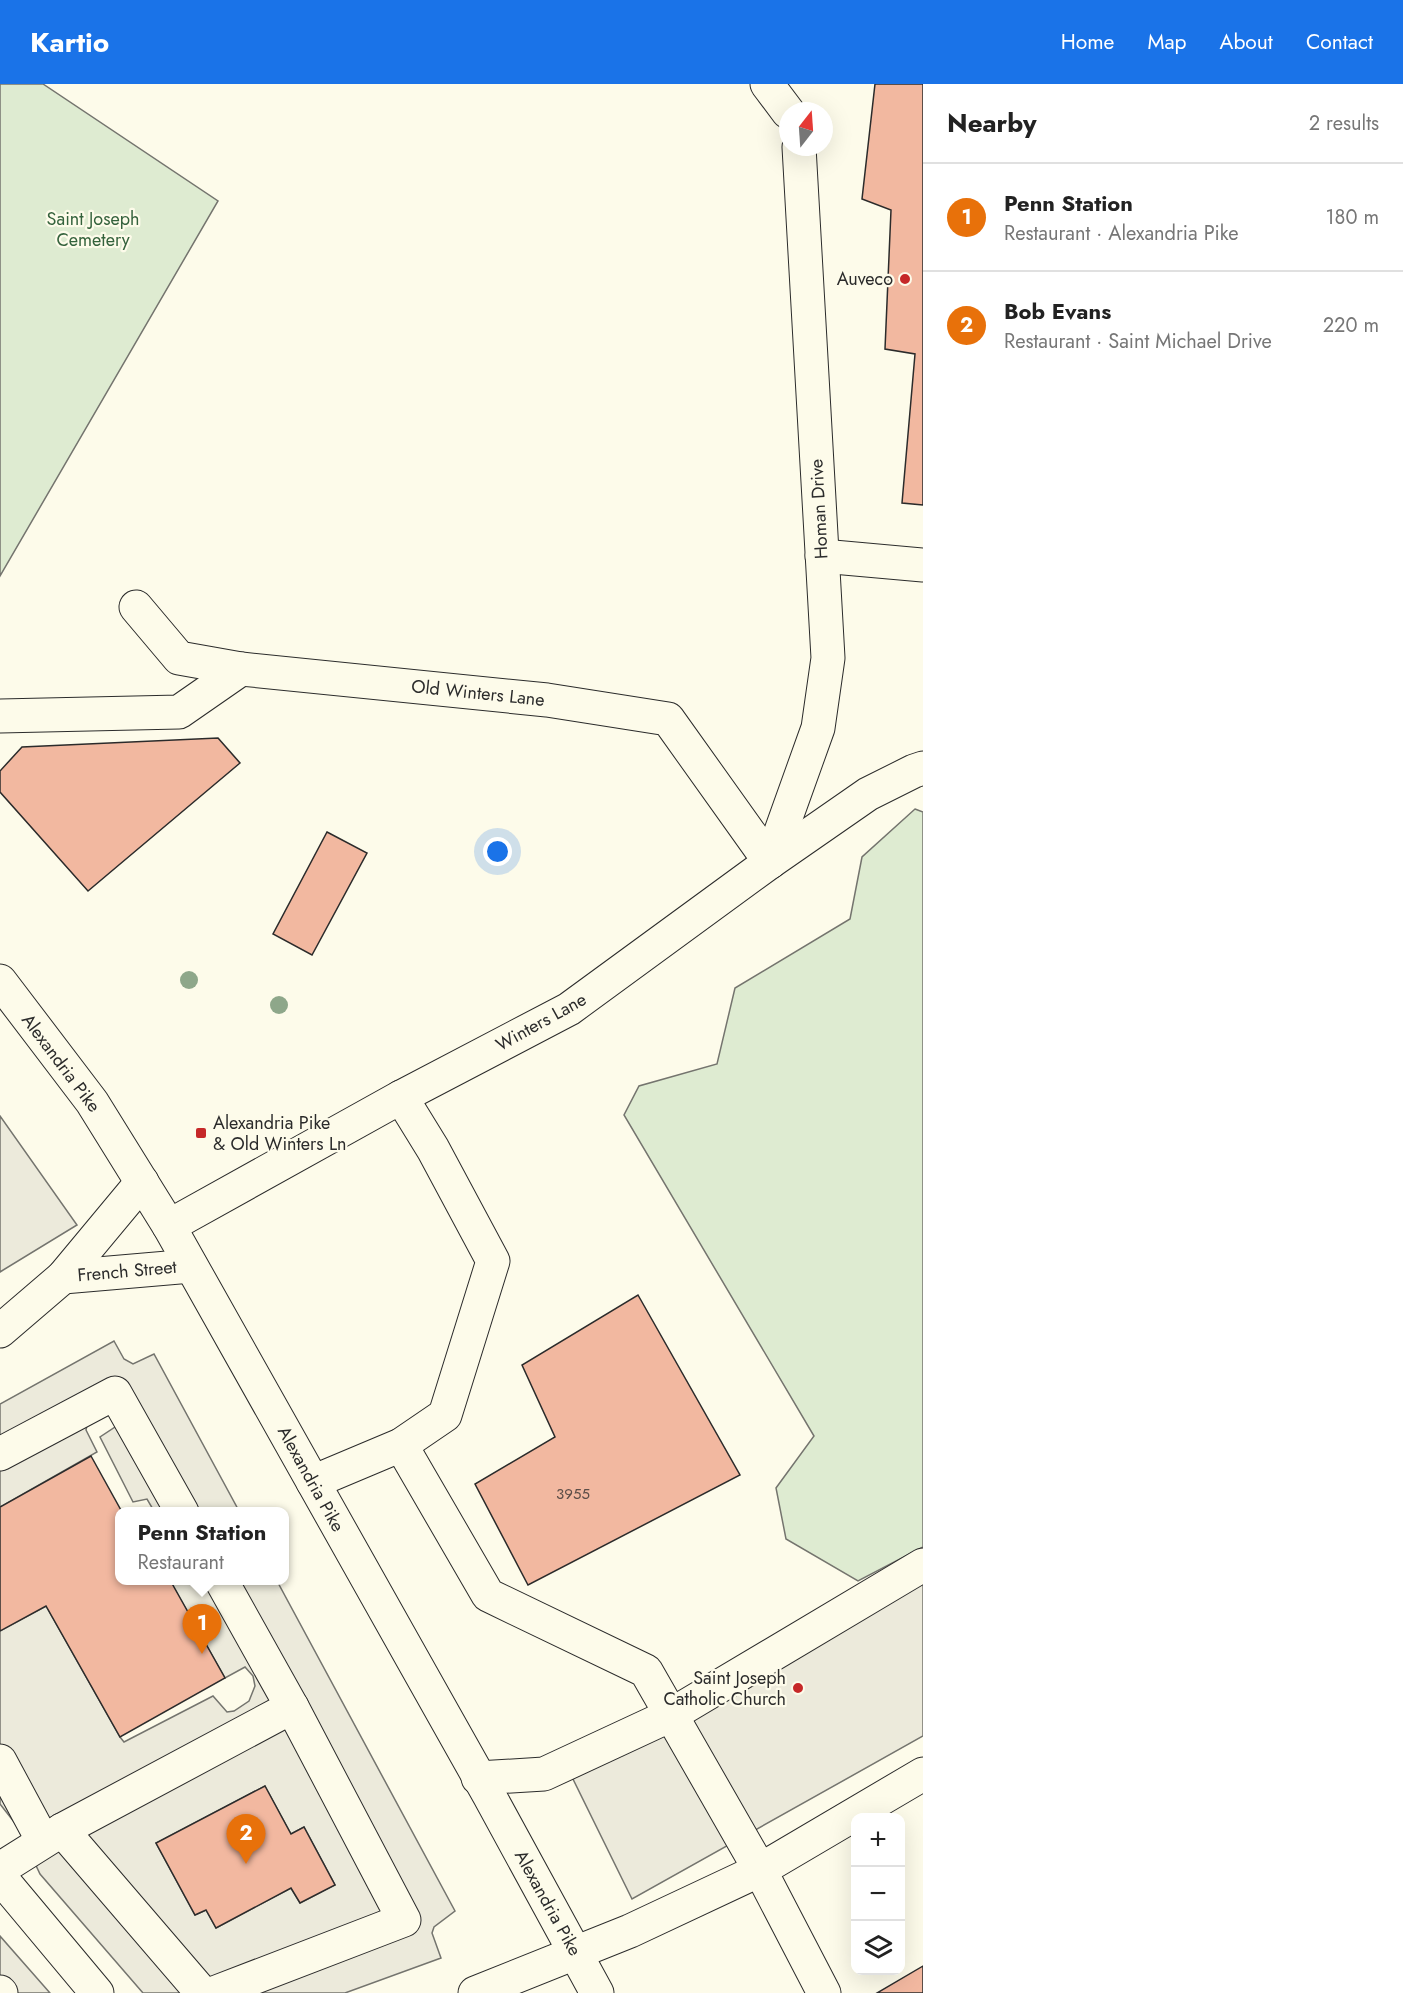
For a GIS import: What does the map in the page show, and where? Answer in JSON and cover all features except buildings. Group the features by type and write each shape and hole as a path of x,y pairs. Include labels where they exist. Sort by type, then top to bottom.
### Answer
{"main road":[{"path":"766,84 780,102"},
{"name":"Homan Drive","path":"770,862 818,728 828,658 800,156"},
{"path":"822,556 923,565"},
{"name":"Old Winters Lane","path":"136,607 179,658 241,669 547,700 668,719 770,862"},
{"path":"0,716 179,712 241,669"},
{"name":"Winters Lane","path":"170,1226 401,1096 569,1009 770,862 868,794 923,768"},
{"name":"Alexandria Pike","path":"0,981 92,1102 170,1226 489,1795 597,1993"},
{"path":"313,1482 401,1445 445,1415 493,1261 433,1149 401,1096"},
{"name":"French Street","path":"1,1327 63,1277 142,1182"},
{"name":"French Street","path":"63,1277 191,1266"},
{"path":"0,1454 115,1393 179,1507"},
{"path":"401,1445 488,1595 646,1671 760,1870 825,1993"},
{"path":"478,1778 544,1774 671,1715 923,1566"},
{"path":"214,1993 404,1920 292,1707 223,1585"},
{"path":"0,1869 53,1836 292,1707"},
{"path":"0,1761 53,1836 202,1993"},
{"path":"475,1993 630,1931 760,1870 923,1774"},
{"path":"0,1877 98,1993"}],"green space":[{"name":"Saint Joseph Cemetery","path":"0,84 43,84 218,201 0,576"},
{"path":"915,809 923,812 923,1547 858,1581 786,1539 776,1488 814,1436 624,1115 639,1086 717,1064 735,988 850,919 862,857"}],"shaded area":[{"path":"0,1116 77,1225 0,1272"},
{"path":"114,1341 124,1359 133,1364 154,1354 237,1507 152,1507 147,1499 133,1502 100,1437 118,1425 111,1413 87,1425 86,1430 97,1452 0,1507 0,1404"},
{"path":"923,1565 923,1736 632,1899 569,1771"},
{"path":"172,1585 279,1585 455,1911 434,1927 432,1933 441,1958 345,1993 143,1993 40,1874 18,1827 0,1804 0,1631 46,1606 124,1742 213,1696 227,1712 234,1711 249,1701 255,1686 253,1676 245,1667 225,1678","holes":["265,1786 291,1834 304,1827 335,1885 300,1903 291,1888 216,1928 206,1910 195,1915 156,1843"]},
{"path":"0,1936 50,1993 0,1993"}],"place":[{"name":"Auveco","path":"905,279"},
{"name":"Alexandria Pike & Old Winters Ln","path":"201,1133"},
{"name":"Penn Station","path":"202,1654"},
{"name":"Saint Joseph Catholic Church","path":"798,1688"},
{"name":"Bob Evans","path":"246,1864"}]}
